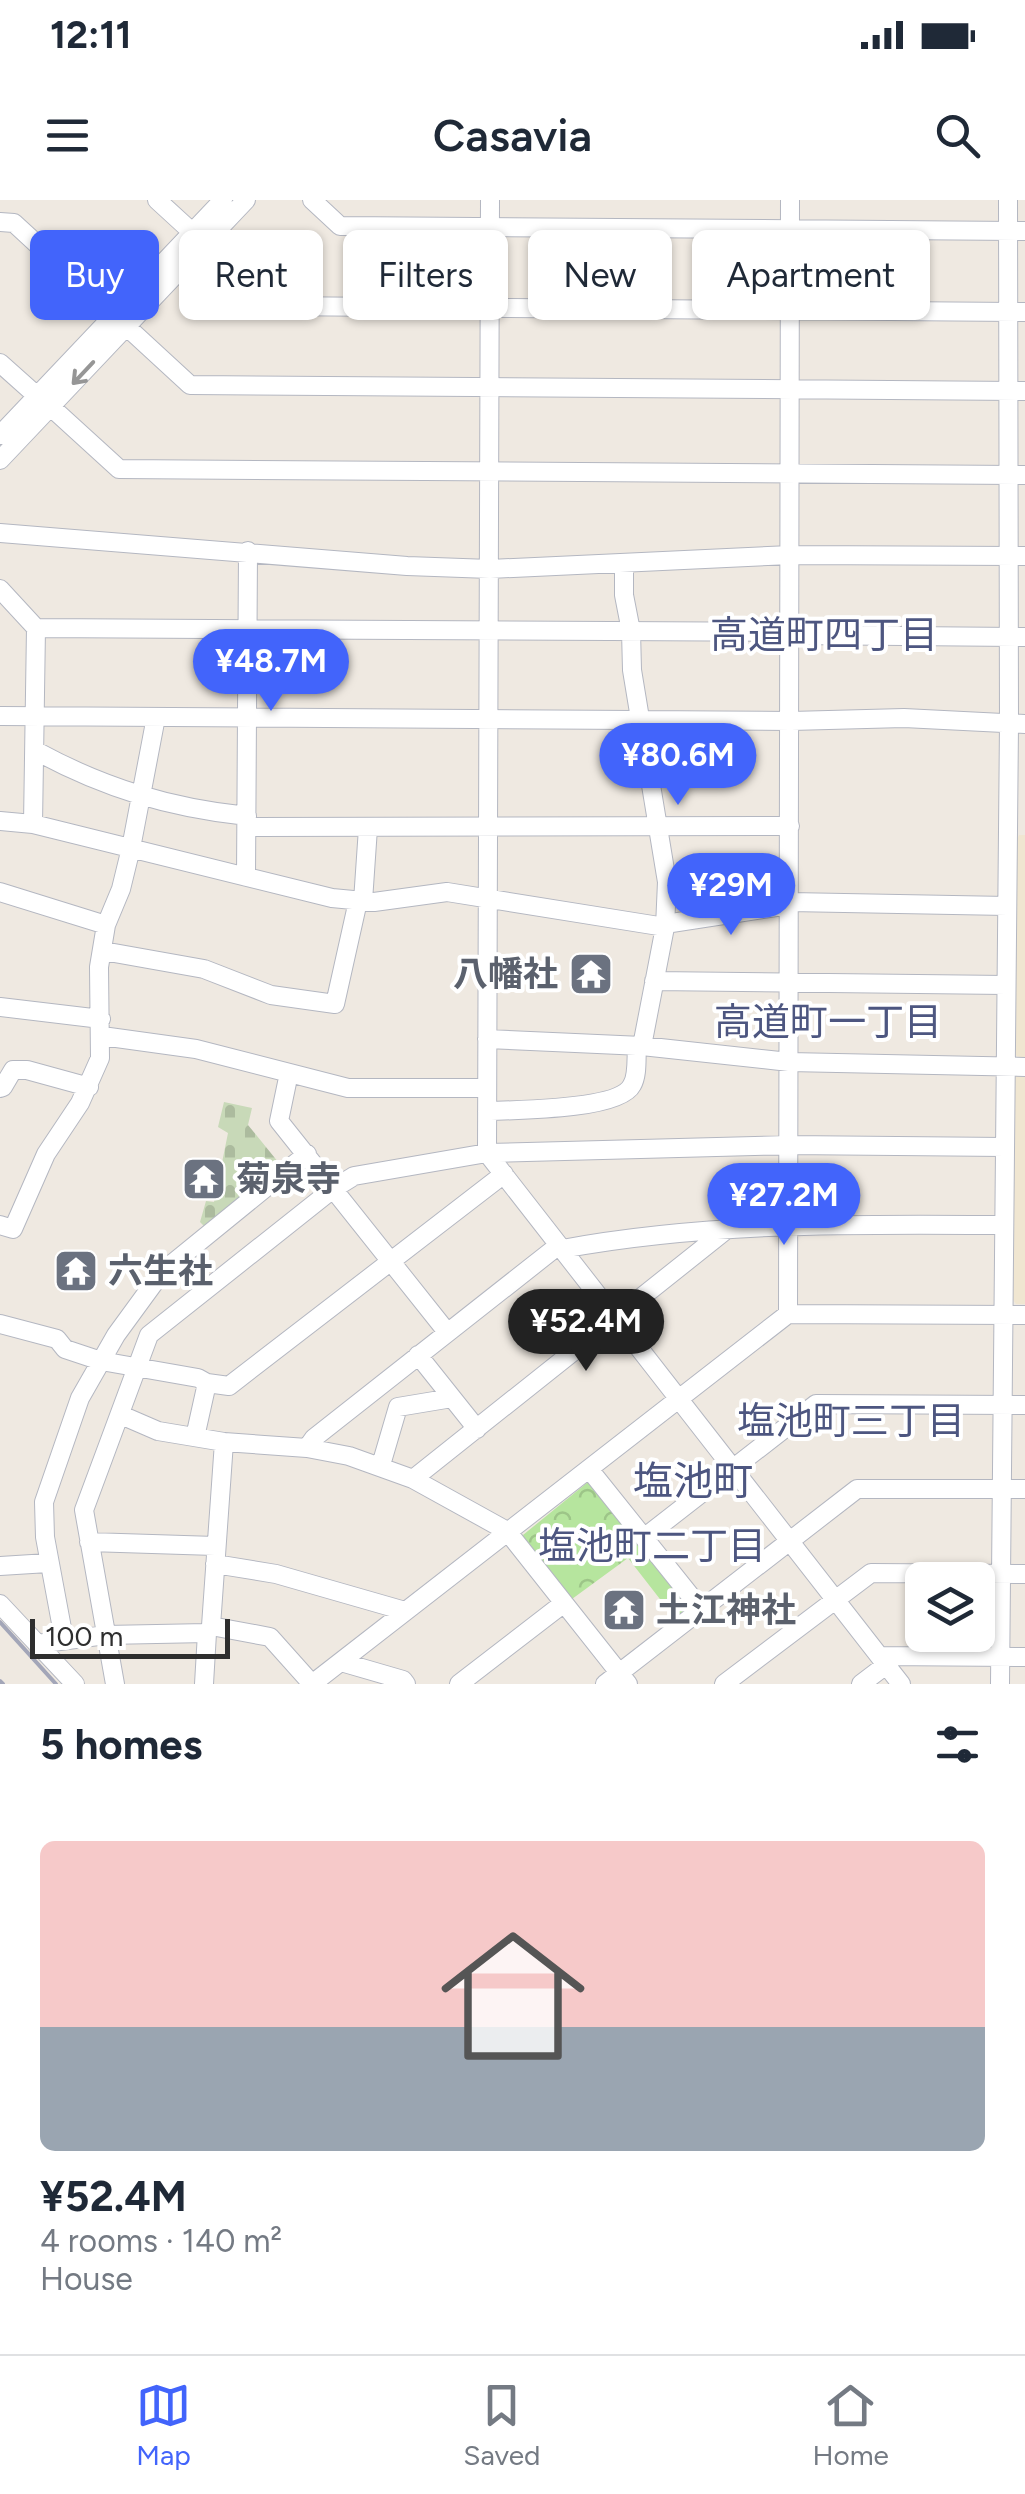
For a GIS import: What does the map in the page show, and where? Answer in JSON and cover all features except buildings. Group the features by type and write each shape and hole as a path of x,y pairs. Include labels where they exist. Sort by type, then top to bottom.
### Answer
{"street":[{"path":"157,200 190,230"},
{"path":"204,230 224,200"},
{"path":"209,230 246,200"},
{"path":"312,200 340,226 790,230 790,200"},
{"path":"490,200 490,228"},
{"path":"1000,1684 1007,906 1016,830 1017,724 1017,231 1008,200"},
{"path":"0,222 14,222 30,237"},
{"path":"930,231 1017,231"},
{"path":"159,281 179,259"},
{"path":"508,306 692,308"},
{"path":"930,310 1017,311"},
{"path":"0,460 44,402 122,320 190,384 1017,391"},
{"path":"490,320 487,1153 901,1684"},
{"path":"788,1314 790,320"},
{"path":"0,363 119,469 1017,475"},
{"path":"0,436 44,402"},
{"path":"0,533 407,566 490,569 791,555 1017,556"},
{"path":"246,877 248,551"},
{"path":"487,1111 538,1110 623,1094 634,1082 665,926 666,882 640,720 624,595 624,564"},
{"path":"0,589 36,628 33,824"},
{"path":"36,628 630,631 1017,638"},
{"path":"0,716 791,721 904,718 1017,724"},
{"path":"6,1227 88,1087 100,1058 99,968 106,924 121,889 131,848 156,717"},
{"path":"36,751 82,776 142,798 247,822 368,828 790,826"},
{"path":"0,820 33,824 361,901 446,892 665,926 790,904 1007,906"},
{"path":"103,951 204,970 272,995 334,1004 361,901 368,828"},
{"path":"0,892 106,924"},
{"path":"654,981 1006,985"},
{"path":"0,1006 196,1049 348,1088 487,1088"},
{"path":"488,1039 639,1046 789,1062 1025,1067"},
{"path":"0,1088 4,1088 13,1070 27,1070 88,1087"},
{"path":"289,1072 279,1121 448,1332"},
{"path":"114,1684 84,1510 149,1334 334,1188 354,1176 487,1153 788,1145 1005,1147"},
{"path":"64,1638 48,1563 44,1502 55,1480 80,1398 142,1296 162,1272 307,1154"},
{"path":"0,1324 57,1339 65,1349 101,1360 228,1386 504,1174"},
{"path":"307,1448 314,1438 418,1355 560,1247 788,1224 1004,1225"},
{"path":"413,1479 726,1230"},
{"path":"37,1644 106,1634 209,1630 270,1637 312,1684 788,1314 1025,1315"},
{"path":"418,1355 477,1429"},
{"path":"196,1437 207,1383"},
{"path":"381,1466 398,1407 452,1398"},
{"path":"645,1536 816,1404 1025,1405"},
{"path":"121,1415 158,1431 224,1442 307,1448 381,1466 413,1479 508,1531 617,1681 701,1609 861,1488 1025,1489"},
{"path":"204,1684 224,1442"},
{"path":"590,1468 701,1609"},
{"path":"89,1542 215,1555 405,1611"},
{"path":"0,1566 48,1563"},
{"path":"724,1684 871,1573 1025,1574"},
{"path":"459,1684 564,1603"},
{"path":"0,1604 75,1684"},
{"path":"861,1684 883,1660 1025,1658"},
{"path":"340,1662 406,1684"}],"shaded area":[{"path":"1019,835 1025,835 1025,1059 1015,1055"},
{"path":"1018,1071 1025,1071 1025,1304 1013,1300 1014,1077"}],"green space":[{"path":"224,1102 252,1108 248,1125 283,1168 207,1229 200,1222 206,1201 214,1202 228,1133 218,1127"},
{"path":"588,1482 690,1603 690,1610 677,1621 628,1558 572,1599 524,1539 523,1535"}],"railway":[{"path":"0,1622 56,1684"},
{"path":"0,1681 3,1684"}],"place":[{"name":"八幡社","path":"591,974"},
{"name":"菊泉寺","path":"204,1179"},
{"name":"六生社","path":"76,1271"},
{"name":"土江神社","path":"624,1610"}],"district":[{"name":"高道町四丁目","path":"824,635"},
{"name":"高道町一丁目","path":"828,1022"},
{"name":"塩池町三丁目","path":"851,1421"},
{"name":"塩池町","path":"693,1481"},
{"name":"塩池町二丁目","path":"652,1546"}]}
